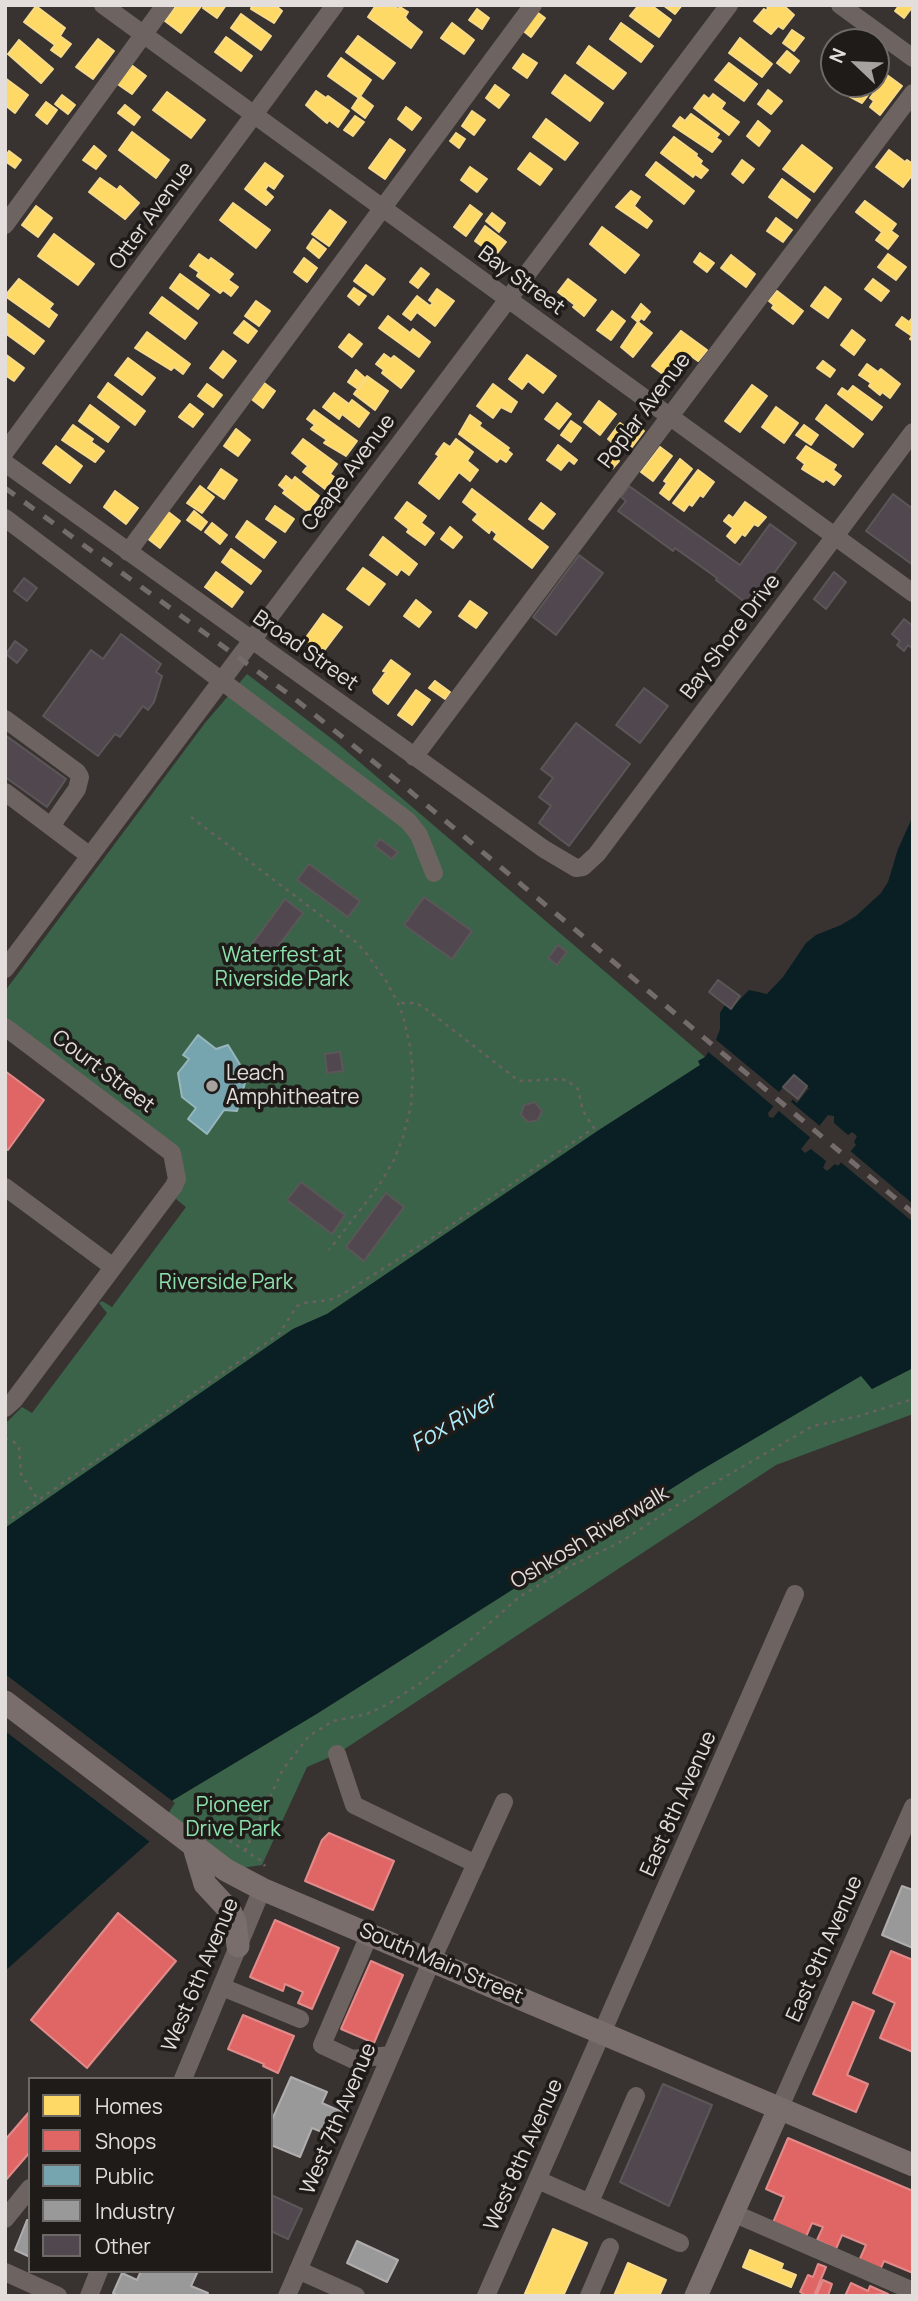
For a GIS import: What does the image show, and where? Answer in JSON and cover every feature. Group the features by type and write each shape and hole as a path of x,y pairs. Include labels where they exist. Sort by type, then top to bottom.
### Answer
{"main road":[{"name":"South Main Street","path":"5,1702 194,1847 226,1870 262,1889 913,2165"},
{"path":"194,1847 205,1884 236,1922 238,1946"},
{"path":"696,2296 779,2109"}],"street":[{"name":"Bay Street","path":"103,5 913,593"},
{"path":"5,225 165,5"},
{"name":"Otter Avenue","path":"5,452 335,5"},
{"path":"128,552 533,5"},
{"name":"Ceape Avenue","path":"5,970 729,5"},
{"path":"840,5 913,58"},
{"name":"Poplar Avenue","path":"414,757 913,93"},
{"name":"Bay Shore Drive","path":"583,867 597,854 913,432"},
{"name":"Broad Street","path":"5,463 561,860 576,868 583,867"},
{"path":"5,518 408,821 419,835 434,873"},
{"path":"5,719 77,772 80,777 77,789 51,826"},
{"path":"5,792 90,856"},
{"name":"Court Street","path":"5,1027 172,1153 177,1179 174,1186 113,1267"},
{"path":"5,1187 113,1267 14,1400 5,1408"},
{"name":"East 8th Avenue","path":"603,2033 796,1594"},
{"path":"337,1754 354,1805 476,1864"},
{"name":"West 7th Avenue","path":"287,2296 432,1960 504,1802"},
{"name":"East 9th Avenue","path":"779,2109 913,1807"},
{"name":"West 6th Avenue","path":"184,2077 262,1889"},
{"path":"370,1933 322,2045 352,2059 391,2055"},
{"path":"222,1987 300,2019"},
{"name":"West 8th Avenue","path":"486,2296 603,2033"},
{"path":"590,2202 636,2096"},
{"path":"538,2180 680,2242"},
{"path":"5,2219 28,2190"},
{"path":"733,2213 913,2291"},
{"path":"589,2296 610,2247"},
{"path":"298,2270 356,2296"},
{"path":"5,2272 58,2296"},
{"path":"89,2296 98,2273"}],"path":[{"path":"191,817 346,933 367,954 398,1003 410,1046 413,1073 411,1106 405,1129 389,1170 329,1250"},
{"path":"5,1523 279,1334 297,1306 341,1295 444,1231 594,1128 583,1111 578,1089 568,1080 519,1081 422,1006 415,1003 398,1003"},
{"name":"Oshkosh Riverwalk","path":"245,1851 283,1769 309,1736 333,1721 367,1714 388,1704 425,1680 519,1598 568,1567 617,1544 690,1497 813,1426 859,1416 913,1399"},
{"path":"5,1438 19,1447 21,1474 39,1501"}],"green space":[{"name":"Waterfest at Riverside Park","path":"247,674 336,742 705,1057 701,1065 599,1130 327,1314 293,1329 5,1528 5,1424 22,1407 32,1413 107,1313 99,1303 102,1301 112,1307 186,1207 176,1199 183,1187 185,1175 180,1153 5,1020 5,991 205,723"},
{"name":"Pioneer Drive Park","path":"913,1368 913,1414 776,1465 337,1754 307,1767 262,1865 226,1870 162,1820 173,1800 318,1713 696,1473 861,1375 872,1389"}],"water":[{"name":"Fox River","path":"913,816 913,1368 872,1389 861,1376 696,1473 318,1713 173,1800 149,1842 5,1971 5,1528 293,1329 327,1314 700,1065 698,1061 705,1057 716,1040 720,1029 720,1013 725,1005 731,1009 749,990 767,994 783,977 806,943 816,935 856,916 881,893 888,882 898,849","holes":["794,1075 797,1103 790,1097 773,1118 769,1117 768,1113 785,1092","828,1115 834,1116 834,1123 848,1135 852,1132 857,1136 854,1142 856,1145 838,1166 835,1164 827,1171 823,1168 826,1161 811,1149 805,1153 801,1149"]}],"pier":[{"path":"715,1039 779,1092 794,1075 809,1088 797,1103 793,1099 791,1102 821,1127 812,1139 706,1050"},
{"path":"848,1149 913,1204 913,1222 838,1160"},
{"path":"5,1674 175,1803 150,1842 5,1731"}],"building: Homes":[{"path":"177,5 202,5 181,33 165,21"},
{"path":"205,5 226,5 217,18 203,8"},
{"path":"252,5 275,5 282,11 274,23 251,9"},
{"path":"376,5 393,5 408,12 405,17 422,32 411,48 368,17"},
{"path":"639,5 651,5 671,20 659,37 630,16"},
{"path":"663,5 682,5 675,14"},
{"path":"766,5 783,5 794,15 783,29 778,26 771,34 754,21 764,9 766,11"},
{"path":"895,5 913,6 904,18 895,11 898,7"},
{"path":"36,6 65,28 60,36 71,44 61,57 51,50 55,45 24,22"},
{"path":"477,9 489,18 482,29 469,20"},
{"path":"534,10 545,18 531,37 521,29"},
{"path":"241,14 271,36 261,50 231,28"},
{"path":"452,23 474,40 464,54 441,38"},
{"path":"621,23 653,46 641,62 610,39"},
{"path":"792,30 804,38 794,51 783,43"},
{"path":"358,36 395,63 383,79 346,52"},
{"path":"226,37 252,56 241,71 215,52"},
{"path":"740,38 772,64 762,77 729,53"},
{"path":"98,39 114,51 93,79 76,67"},
{"path":"19,40 53,69 41,83 8,54"},
{"path":"589,46 626,73 613,89 577,63"},
{"path":"787,51 799,61 790,73 777,63"},
{"path":"523,54 537,63 527,78 513,68"},
{"path":"341,58 371,80 359,98 328,76"},
{"path":"729,63 757,84 744,101 715,80"},
{"path":"130,64 146,76 132,94 116,83"},
{"path":"565,75 603,103 590,121 552,93"},
{"path":"890,77 902,86 880,115 870,107 874,101 870,98 890,98"},
{"path":"5,78 28,95 15,113 5,105"},
{"path":"495,85 509,95 499,108 486,98"},
{"path":"768,90 782,101 771,114 758,104"},
{"path":"316,91 349,111 338,127 329,120 327,123 306,105"},
{"path":"167,92 205,120 191,138 153,110"},
{"path":"713,94 725,103 721,109 739,122 729,135 694,108 704,95 709,99"},
{"path":"62,95 75,105 68,114 55,104"},
{"path":"360,96 373,106 365,118 352,108"},
{"path":"853,98 866,98 862,103"},
{"path":"46,102 57,110 47,124 36,115"},
{"path":"125,105 140,117 134,125 118,113"},
{"path":"406,107 421,118 412,130 398,119"},
{"path":"472,111 485,120 474,135 462,126"},
{"path":"691,114 719,134 716,138 721,141 712,152 673,126 680,117 685,121"},
{"path":"355,116 364,122 353,136 344,130"},
{"path":"546,119 578,143 565,160 533,137"},
{"path":"758,121 770,131 759,146 747,136"},
{"path":"132,132 169,160 156,178 119,150"},
{"path":"456,133 465,139 459,148 450,141"},
{"path":"674,137 697,154 702,161 700,164 708,170 701,178 695,174 693,177 661,153"},
{"path":"390,139 405,150 385,179 369,168"},
{"path":"802,145 832,168 814,192 783,169"},
{"path":"94,146 106,156 96,169 83,160"},
{"path":"889,150 905,162 907,160 913,164 913,174 903,187 876,167"},
{"path":"9,151 21,160 15,168 5,161"},
{"path":"530,153 552,169 540,185 518,169"},
{"path":"742,160 754,169 743,183 732,174"},
{"path":"656,162 694,191 684,204 646,175"},
{"path":"265,163 283,176 274,189 268,185 265,190 273,197 266,205 245,189"},
{"path":"470,167 487,179 477,192 461,180"},
{"path":"100,178 117,190 120,186 139,203 125,219 89,192"},
{"path":"782,179 810,200 797,218 769,197"},
{"path":"631,191 640,197 634,206 652,221 647,228 616,207"},
{"path":"865,201 896,224 891,231 898,236 888,249 876,240 882,232 856,212"},
{"path":"233,203 270,230 256,248 220,220"},
{"path":"470,205 482,214 466,236 454,227"},
{"path":"36,206 52,218 38,237 22,225"},
{"path":"330,210 346,222 329,246 312,234"},
{"path":"492,213 505,223 499,232 486,221"},
{"path":"776,218 792,230 783,242 767,231"},
{"path":"485,226 506,242 495,256 475,241"},
{"path":"602,227 639,255 625,273 590,244"},
{"path":"54,234 94,264 78,285 38,256"},
{"path":"313,239 326,249 319,258 307,248"},
{"path":"700,253 714,263 707,272 694,262"},
{"path":"199,254 209,261 211,258 233,274 228,280 238,287 231,296 223,290 220,293 197,276 199,272 190,266"},
{"path":"888,254 906,267 896,280 878,267"},
{"path":"731,255 755,274 746,287 721,268"},
{"path":"304,258 317,268 307,282 294,272"},
{"path":"366,265 385,279 373,295 354,281"},
{"path":"421,268 429,274 418,288 410,282"},
{"path":"180,274 209,295 198,309 170,288"},
{"path":"19,279 53,304 49,309 57,315 49,327 5,296"},
{"path":"568,279 596,300 584,316 558,292"},
{"path":"873,279 889,291 881,301 865,289"},
{"path":"825,287 841,299 828,318 811,306"},
{"path":"354,288 366,296 359,305 348,296"},
{"path":"437,289 454,301 435,326 417,312 411,320 403,314 417,296 430,306 433,303 429,300"},
{"path":"777,291 803,311 793,324 772,308 774,305 769,301"},
{"path":"162,297 197,323 185,339 150,313"},
{"path":"256,301 270,311 259,326 245,316"},
{"path":"641,304 650,312 644,320 641,318 638,322 632,317"},
{"path":"612,311 625,321 611,340 597,330"},
{"path":"5,312 44,341 34,354 5,333"},
{"path":"388,316 410,333 413,329 430,342 419,357 379,328"},
{"path":"902,317 909,322 913,317 913,341 910,339 912,336 896,325"},
{"path":"244,321 257,331 248,343 234,333"},
{"path":"638,322 652,333 633,357 621,347"},
{"path":"852,330 865,340 854,355 841,345"},
{"path":"681,331 707,350 698,361 691,356 672,381 652,366"},
{"path":"147,332 190,364 183,374 174,367 171,370 135,348"},
{"path":"349,334 362,344 352,357 339,347"},
{"path":"223,351 236,361 223,378 210,368"},
{"path":"5,354 24,368 14,381 5,375"},
{"path":"384,354 391,359 394,356 414,371 401,388 382,373 384,370 376,364"},
{"path":"527,355 556,376 543,393 528,381 522,389 509,379"},
{"path":"128,358 155,378 142,395 115,375"},
{"path":"823,361 835,370 830,377 817,368"},
{"path":"867,364 878,372 881,369 900,384 890,398 882,392 880,395 869,386 871,383 859,375"},
{"path":"356,370 366,379 358,389 348,382"},
{"path":"367,376 388,391 375,410 354,394"},
{"path":"260,380 275,391 263,408 249,397"},
{"path":"108,383 145,411 135,425 98,397"},
{"path":"207,384 222,395 213,407 198,396"},
{"path":"493,384 517,402 511,412 501,407 493,418 477,406"},
{"path":"752,385 767,396 740,432 725,421"},
{"path":"853,386 882,407 872,420 838,394 842,388 848,392"},
{"path":"334,393 349,404 352,400 369,413 359,427 342,414 339,419 323,407"},
{"path":"599,401 616,414 600,435 584,422"},
{"path":"557,403 571,414 559,429 545,419"},
{"path":"190,404 203,414 193,427 179,417"},
{"path":"90,405 119,427 108,442 79,421"},
{"path":"826,405 863,434 853,447 816,419"},
{"path":"776,407 798,423 784,443 762,427"},
{"path":"314,410 357,441 346,456 324,443 327,440 311,429 315,425 307,419"},
{"path":"470,415 481,423 479,426 509,448 507,450 512,454 506,462 500,458 497,462 459,434"},
{"path":"571,421 581,428 571,442 561,435"},
{"path":"632,422 644,431 632,447 628,444 622,451 608,439 620,423 627,428"},
{"path":"73,425 93,439 91,442 104,451 95,462 62,440"},
{"path":"804,425 818,435 811,445 796,435"},
{"path":"236,429 250,440 238,456 224,446"},
{"path":"303,439 337,464 330,474 334,477 325,489 303,472 308,466 292,453"},
{"path":"456,439 473,452 467,461 478,470 470,481 459,472 439,499 419,483 439,456 436,454 444,443 450,447"},
{"path":"558,445 577,460 574,464 569,460 561,470 547,460"},
{"path":"56,446 82,466 70,483 43,463"},
{"path":"806,446 836,465 833,470 841,476 834,485 826,479 823,482 802,469 805,464 797,458"},
{"path":"660,447 672,456 653,481 641,472"},
{"path":"606,451 619,461 612,469 599,459"},
{"path":"680,459 692,469 669,500 660,493 667,483 664,481"},
{"path":"221,469 237,480 224,499 208,488"},
{"path":"698,470 714,482 703,497 700,495 692,506 689,504 684,511 673,503"},
{"path":"286,476 292,481 285,490 279,485"},
{"path":"295,477 319,496 308,512 283,493"},
{"path":"200,486 214,497 202,513 187,503"},
{"path":"472,489 548,547 532,568 494,539 497,534 491,529 489,533 473,520 478,514 463,502"},
{"path":"115,491 138,508 126,524 104,507"},
{"path":"407,502 426,516 421,523 434,533 425,545 407,532 409,529 395,518"},
{"path":"745,502 766,517 758,526 754,524 745,536 742,534 735,543 727,536 733,528 724,521 729,515 733,518"},
{"path":"541,503 555,514 543,529 529,519"},
{"path":"275,506 294,519 285,532 266,519"},
{"path":"167,511 180,521 160,548 147,538"},
{"path":"194,511 207,522 201,530 187,520"},
{"path":"247,521 276,542 264,558 236,537"},
{"path":"212,523 227,535 220,544 205,532"},
{"path":"450,527 462,537 453,548 441,539"},
{"path":"383,537 417,564 409,575 401,569 397,575 370,555"},
{"path":"231,549 261,571 251,584 222,562"},
{"path":"363,568 385,584 369,605 347,589"},
{"path":"216,572 243,592 232,607 205,587"},
{"path":"416,600 431,612 419,627 404,616"},
{"path":"470,601 487,613 476,628 459,616"},
{"path":"323,614 342,627 320,656 302,643"},
{"path":"391,660 410,674 388,704 373,690"},
{"path":"435,681 450,692 445,699 429,688"},
{"path":"416,690 430,700 412,725 398,715"},
{"path":"553,2229 587,2243 563,2296 524,2296"},
{"path":"750,2250 783,2264 781,2269 796,2275 791,2287 743,2267"},
{"path":"628,2263 666,2280 659,2296 614,2296"}],"building: Shops":[{"path":"5,1071 44,1100 8,1150 5,1148"},
{"path":"329,1833 394,1861 373,1910 305,1881 322,1840"},
{"path":"118,1913 176,1961 87,2068 31,2020"},
{"path":"275,1920 339,1948 312,2009 298,2003 303,1992 285,1984 283,1991 250,1977"},
{"path":"891,1951 913,1960 913,2052 880,2038 895,2003 873,1993"},
{"path":"371,1961 403,1975 374,2043 341,2029"},
{"path":"853,2002 874,2011 847,2075 868,2084 856,2112 813,2094"},
{"path":"243,2015 294,2036 278,2073 228,2049"},
{"path":"28,2113 28,2154 5,2181 5,2140"},
{"path":"788,2138 913,2191 913,2273 884,2261 879,2272 858,2263 866,2245 842,2235 836,2249 817,2240 823,2227 812,2223 805,2239 772,2225 784,2197 766,2189"},
{"path":"818,2264 826,2267 814,2296 807,2296 800,2292 808,2275 813,2277"},
{"path":"823,2280 832,2284 828,2296 816,2296"},
{"path":"851,2283 868,2291 870,2286 888,2294 845,2296"}],"building: Public":[{"name":"Leach Amphitheatre","path":"198,1035 216,1049 228,1045 247,1076 237,1111 224,1110 207,1134 188,1119 196,1108 182,1097 178,1073 189,1059 183,1055"}],"building: Industry":[{"path":"902,1886 913,1890 913,1948 882,1935"},
{"path":"291,2077 327,2092 322,2103 342,2112 332,2136 312,2128 300,2157 273,2146 273,2118"},
{"path":"27,2220 28,2220 28,2256 15,2250"},
{"path":"357,2241 398,2260 387,2282 347,2263"},
{"path":"122,2273 137,2280 140,2273 197,2273 191,2286 208,2293 207,2296 119,2296 113,2293"}],"building: Other":[{"path":"629,486 740,565 770,524 796,543 750,606 716,580 717,578 675,548 673,551 618,511 626,501 621,497"},
{"path":"893,494 913,509 913,565 866,531"},
{"path":"579,555 603,573 556,635 533,617"},
{"path":"834,572 846,582 826,609 814,599"},
{"path":"24,578 37,588 27,601 14,591"},
{"path":"904,619 913,626 913,649 908,645 904,651 897,645 900,641 892,634"},
{"path":"121,634 161,664 156,672 162,676 154,702 148,710 143,706 120,737 115,734 98,756 43,716 91,650 103,659"},
{"path":"15,641 27,650 17,663 6,654"},
{"path":"644,688 668,706 640,743 616,725"},
{"path":"576,723 630,764 569,846 539,823 551,806 539,797 553,778 541,769"},
{"path":"5,735 66,779 47,807 5,777"},
{"path":"380,839 398,852 392,859 375,846"},
{"path":"309,864 360,901 348,917 297,880"},
{"path":"424,897 472,931 452,959 404,925"},
{"path":"285,899 303,913 270,957 252,944"},
{"path":"558,945 567,952 557,965 548,958"},
{"path":"718,980 740,996 731,1009 709,992"},
{"path":"340,1052 343,1071 327,1073 325,1054"},
{"path":"794,1075 807,1086 798,1099 783,1087"},
{"path":"535,1102 542,1111 538,1120 528,1122 521,1115 524,1105"},
{"path":"301,1182 345,1215 332,1234 287,1200"},
{"path":"386,1193 404,1207 364,1261 346,1247"},
{"path":"663,2084 712,2105 669,2206 620,2182"},
{"path":"273,2196 302,2209 288,2239 273,2232"}],"railway":[{"path":"5,488 290,695 405,787 913,1213"}],"place":[{"name":"Leach Amphitheatre","path":"212,1086"}],"park label":[{"name":"Riverside Park","path":"226,1283"}]}
